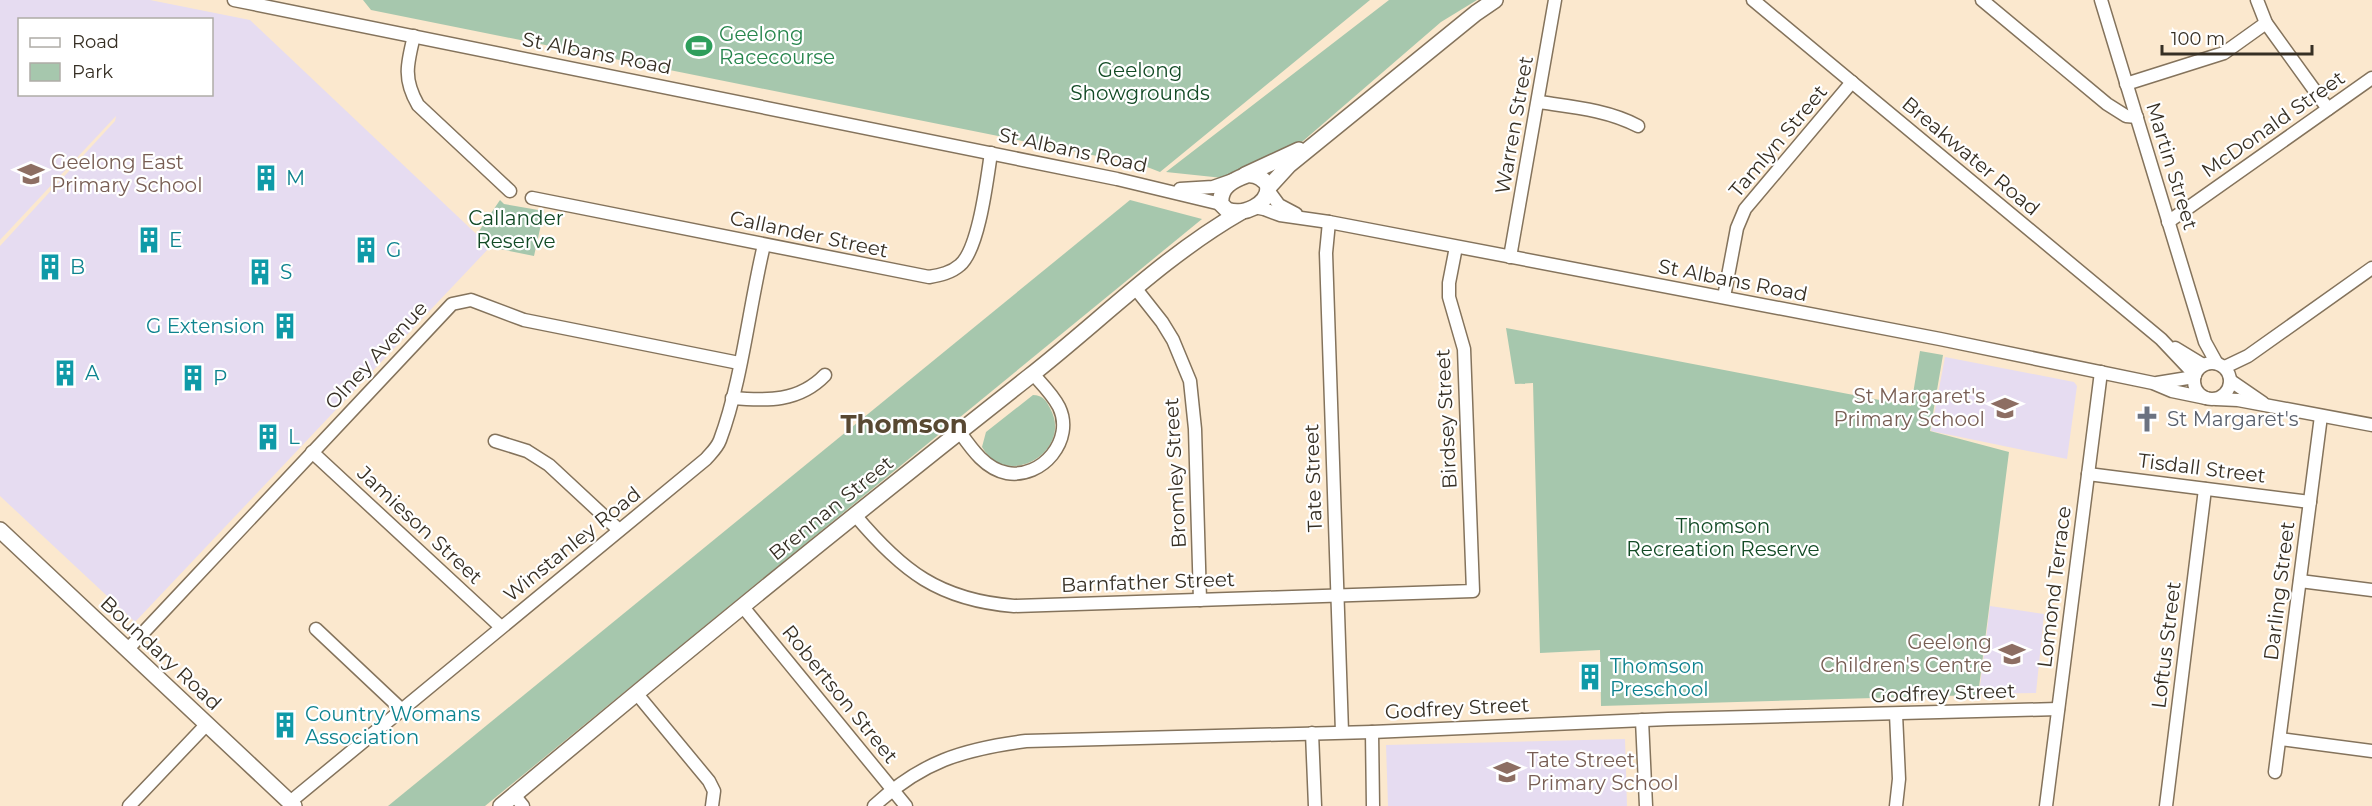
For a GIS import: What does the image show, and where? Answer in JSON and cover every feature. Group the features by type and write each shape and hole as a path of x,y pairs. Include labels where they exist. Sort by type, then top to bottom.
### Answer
{"main road":[{"path":"1330,132 1238,178 1222,192 1221,204 1230,211 1247,210 1263,200 1268,189 1289,165 1495,0"},
{"path":"1238,178 1256,176 1265,182 1268,189"},
{"name":"Brennan Street","path":"1191,245 1221,204"},
{"name":"Brennan Street","path":"501,806 518,801 637,694 855,515 1191,245 1247,210"},
{"name":"Boundary Road","path":"0,530 292,804"}],"street":[{"name":"St Albans Road","path":"234,0 286,5 414,36 992,153 1163,189 1221,204"},
{"name":"Warren Street","path":"1510,257 1539,102 1555,0"},
{"name":"Breakwater Road","path":"1753,0 2164,342 2194,376 2198,392 2211,398"},
{"path":"1982,0 2107,104 2126,116 2137,117"},
{"name":"Martin Street","path":"2101,0 2205,343 2218,370"},
{"path":"2257,0 2266,23 2328,109"},
{"path":"2126,84 2224,53 2266,23"},
{"path":"414,36 406,74 418,105 510,191"},
{"name":"McDonald Street","path":"2168,222 2372,78"},
{"name":"Tamlyn Street","path":"1724,297 1737,228 1745,209 1852,82"},
{"path":"1539,102 1609,113 1638,126"},
{"name":"Callander Street","path":"532,198 930,277 946,273 960,265 972,249 992,153"},
{"name":"St Albans Road","path":"1163,189 1209,188 1238,178"},
{"name":"St Albans Road","path":"1268,189 1282,207 1306,219"},
{"name":"St Albans Road","path":"1247,210 1264,208 1280,216 1329,222 2102,372 2152,383 2172,391 2211,398 2233,399 2372,425"},
{"name":"Tate Street","path":"1329,222 1326,253 1342,732"},
{"name":"Winstanley Road","path":"292,804 401,710 714,450 719,442 732,398 764,245"},
{"name":"Birdsey Street","path":"1456,247 1449,283 1449,297 1464,349 1473,591"},
{"path":"2194,376 2218,370 2248,356 2372,268"},
{"name":"Bromley Street","path":"1136,289 1173,340 1190,381 1195,429 1200,600"},
{"name":"Olney Avenue","path":"127,650 449,307 459,301 471,300 524,320 739,363"},
{"name":"Breakwater Road","path":"2164,342 2218,370"},
{"name":"St Albans Road","path":"2218,370 2266,405"},
{"path":"2211,398 2228,390 2218,370"},
{"name":"Lomond Terrace","path":"2046,806 2102,372"},
{"path":"959,431 980,458 1006,473 1031,471 1049,460 1060,441 1062,420 1059,408 1051,395 1033,374"},
{"path":"732,398 782,399 809,389 825,375"},
{"name":"St Albans Road","path":"2152,383 2174,382 2194,376"},
{"name":"Darling Street","path":"2275,772 2321,416"},
{"path":"495,441 527,451 549,465 619,530"},
{"name":"Jamieson Street","path":"312,452 501,627"},
{"name":"Tisdall Street","path":"2088,474 2310,502"},
{"name":"Loftus Street","path":"2166,806 2205,489"},
{"name":"Barnfather Street","path":"855,515 890,554 919,578 958,596 986,604 1014,606 1473,591"},
{"path":"2300,581 2372,590"},
{"name":"Robertson Street","path":"743,608 906,806"},
{"path":"316,629 401,710"},
{"path":"637,694 709,781 714,791 712,806"},
{"name":"Godfrey Street","path":"874,806 893,790 934,763 989,746 1026,741 1371,732 1642,720 2058,709"},
{"path":"1896,714 1899,779 1896,806"},
{"path":"1642,720 1646,806"},
{"path":"129,806 206,725"},
{"path":"1371,732 1373,806"},
{"path":"1312,733 1316,806"},
{"path":"2280,739 2372,751"}],"shaded area":[{"path":"0,0 150,0 250,20 490,247 135,622 0,496 0,246 115,121 116,116 0,240"},
{"name":"St Margaret's Primary School","path":"1945,357 2074,382 2077,386 2067,459 1931,431"},
{"name":"Geelong Children's Centre","path":"1990,606 2044,614 2036,693 1979,694"},
{"name":"Tate Street Primary School","path":"1625,739 1627,806 1388,806 1386,745"}],"green space":[{"name":"Geelong Showgrounds","path":"363,0 1370,0 1160,172 1142,165 371,10"},
{"path":"1389,0 1477,0 1441,22 1303,141 1223,178 1166,172"},
{"name":"Callander Reserve","path":"500,200 504,204 544,211 534,256 490,247 477,234"},
{"path":"1130,200 1202,219 485,806 388,806"},
{"name":"Thomson Recreation Reserve","path":"1506,328 1911,406 1920,351 1943,355 1930,431 2009,452 1978,695 1601,706 1600,650 1540,653 1533,383 1515,384"},
{"path":"1033,395 1045,400 1055,424 1053,438 1046,451 1034,460 1021,465 1007,466 993,460 982,447 986,432"}],"place":[{"name":"Geelong Racecourse","path":"699,46"},
{"name":"Geelong East Primary School","path":"31,174"},
{"name":"M","path":"266,178"},
{"name":"E","path":"149,240"},
{"name":"G","path":"366,250"},
{"name":"B","path":"50,267"},
{"name":"S","path":"260,272"},
{"name":"G Extension","path":"285,326"},
{"name":"A","path":"65,373"},
{"name":"P","path":"193,378"},
{"name":"St Margaret's Primary School","path":"2005,408"},
{"name":"St Margaret's","path":"2147,419"},
{"name":"L","path":"268,437"},
{"name":"Geelong Children's Centre","path":"2012,654"},
{"name":"Thomson Preschool","path":"1590,677"},
{"name":"Country Womans Association","path":"285,725"},
{"name":"Tate Street Primary School","path":"1507,772"}],"district":[{"name":"Thomson","path":"904,424"}]}
